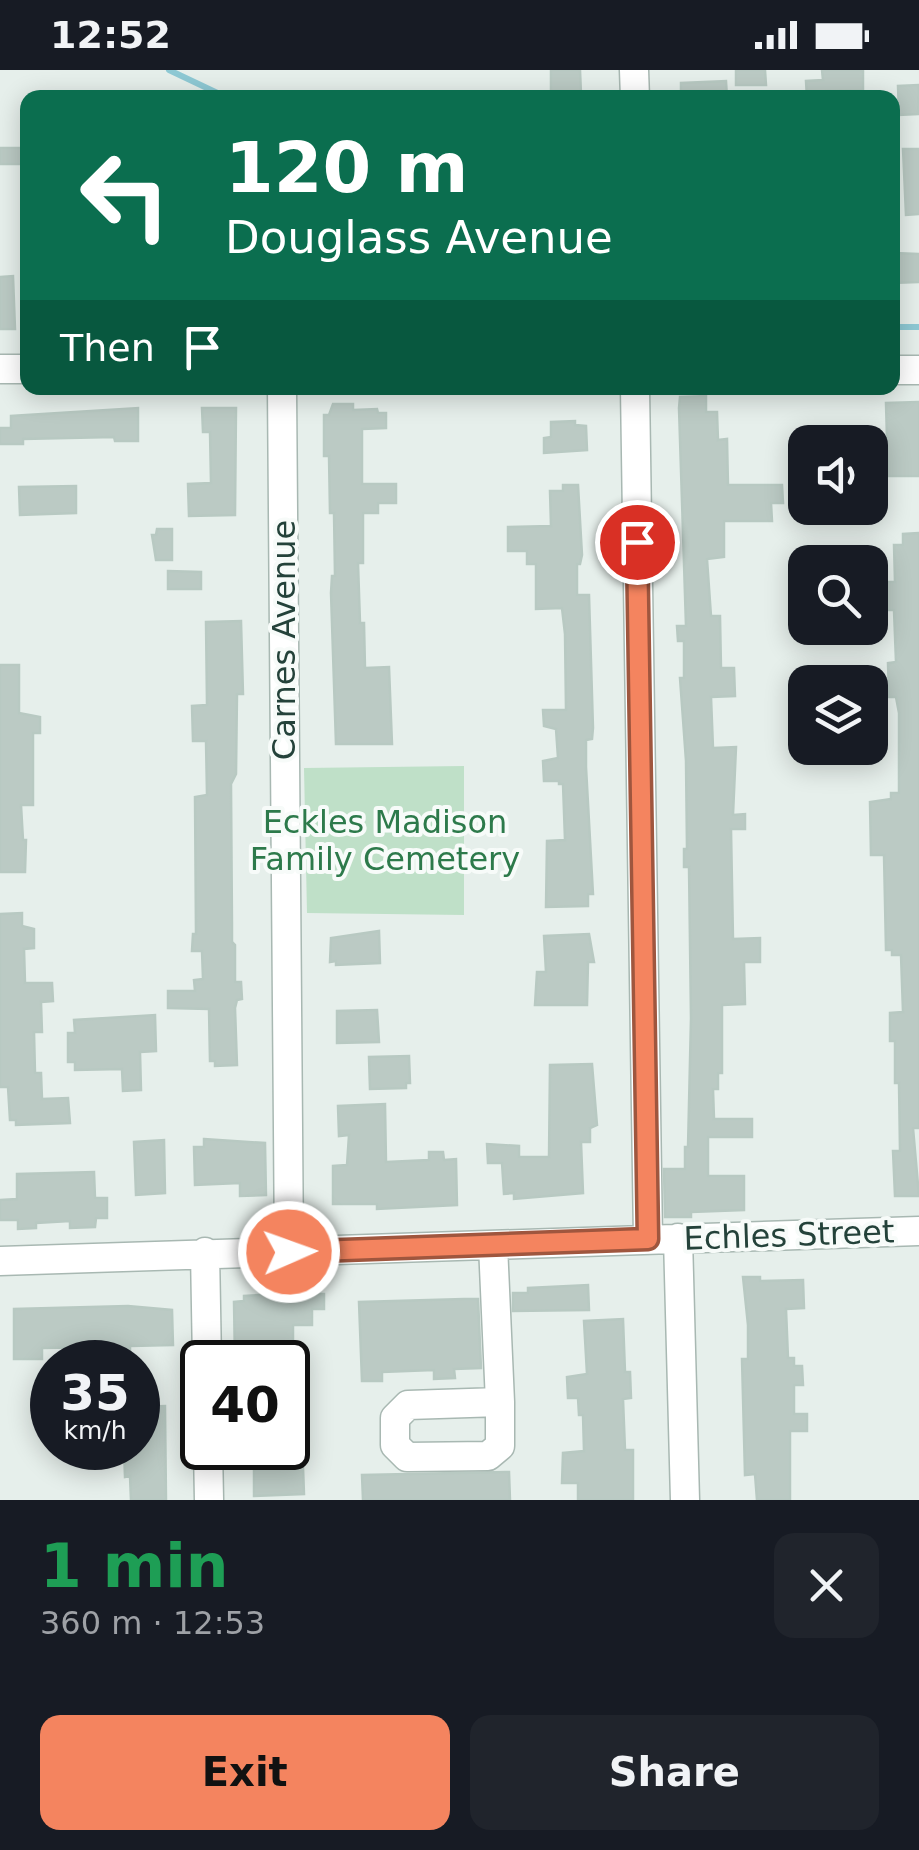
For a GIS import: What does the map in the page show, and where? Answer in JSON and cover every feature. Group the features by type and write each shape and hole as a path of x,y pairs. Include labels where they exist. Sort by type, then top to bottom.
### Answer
{"street":[{"name":"Carnes Avenue","path":"282,395 289,1252"},
{"path":"634,395 648,1239"},
{"name":"Echles Street","path":"0,1260 919,1231"},
{"path":"678,1238 685,1500"},
{"path":"494,1244 500,1402"},
{"path":"205,1252 207,1340"},
{"path":"208,1470 209,1500"}],"green space":[{"name":"Eckles Madison Family Cemetery","path":"464,766 464,915 307,913 304,768"}],"building":[{"path":"551,70 580,70 581,90 551,90"},
{"path":"736,70 765,70 766,85 736,85"},
{"path":"822,70 863,70 863,90 807,90 806,81 823,80"},
{"path":"726,81 727,90 681,90 681,83"},
{"path":"919,85 918,114 900,115 898,86"},
{"path":"0,148 20,148 20,164 0,164"},
{"path":"903,149 919,149 919,214 906,215"},
{"path":"900,253 919,254 919,282 900,283"},
{"path":"13,276 15,329 0,329 0,277"},
{"path":"706,396 706,412 717,412 718,440 727,439 728,485 782,485 783,503 771,503 772,521 724,521 724,557 707,559 711,616 720,616 721,668 734,668 735,696 711,697 713,748 736,747 733,815 745,814 745,829 731,829 733,939 760,938 760,962 744,962 745,1004 722,1005 722,1073 718,1073 718,1089 713,1089 714,1119 752,1119 752,1137 708,1137 708,1176 744,1176 744,1210 665,1217 664,1169 685,1169 688,1147 691,1018 689,867 684,867 686,761 680,678 684,678 684,641 678,641 677,626 686,626 679,408 680,397"},
{"path":"919,402 919,476 888,476 886,403"},
{"path":"333,404 353,404 353,410 377,409 378,413 386,413 386,428 362,429 362,484 396,484 396,503 378,503 378,513 363,513 363,563 358,563 365,668 389,667 392,744 336,744 331,593 335,576 334,513 330,513 329,456 324,456 324,415 329,415"},
{"path":"138,408 138,441 115,441 114,437 23,439 23,444 0,444 0,428 11,428 11,416"},
{"path":"202,408 236,408 235,515 189,516 188,484 211,483 210,432 203,432"},
{"path":"575,421 575,425 586,426 587,450 544,453 544,438 551,437 551,422"},
{"path":"563,485 578,485 582,555 577,564 577,595 589,595 593,728 592,739 586,740 586,767 593,894 588,894 588,906 546,907 547,841 565,840 563,784 544,781 543,761 558,758 556,729 544,726 543,710 566,710 565,634 562,608 536,609 536,564 527,564 527,551 508,551 508,527 551,526 550,491 563,491"},
{"path":"76,486 76,513 20,515 19,487"},
{"path":"157,529 172,529 172,560 156,560 152,535 156,535"},
{"path":"919,533 919,1128 913,1128 919,1196 895,1196 893,1151 900,1151 899,1083 895,1083 890,1013 903,1012 901,955 886,950 884,855 871,855 870,802 891,799 891,793 899,793 899,713 896,697 889,697 888,663 896,662 894,610 888,610 888,582 895,582 894,545 903,545 903,534"},
{"path":"168,571 201,572 201,589 168,589"},
{"path":"241,621 243,694 237,694 236,774 231,784 232,942 235,982 241,982 242,999 237,1000 235,1008 237,1065 215,1066 215,1061 210,1061 209,1009 168,1008 168,991 195,991 194,980 203,979 202,951 192,951 196,934 195,797 207,795 206,741 193,741 192,706 207,705 206,622"},
{"path":"0,665 19,665 19,713 40,717 40,733 33,733 33,805 21,805 25,872 0,872"},
{"path":"22,913 22,926 34,929 34,948 24,949 25,983 52,983 53,1001 41,1002 42,1032 34,1032 35,1073 41,1073 42,1099 68,1098 70,1123 16,1125 16,1120 10,1120 8,1087 0,1087 0,914"},
{"path":"379,931 380,963 330,962 331,938"},
{"path":"589,934 594,962 588,962 587,1005 535,1005 537,972 546,972 544,936"},
{"path":"377,1010 379,1042 337,1043 337,1011"},
{"path":"155,1015 156,1051 140,1052 141,1090 123,1091 122,1069 75,1070 75,1062 68,1062 68,1033 75,1033 74,1020"},
{"path":"409,1056 410,1083 406,1083 406,1088 370,1089 369,1057"},
{"path":"592,1064 597,1125 590,1128 590,1142 581,1142 583,1193 514,1199 514,1193 504,1194 502,1163 488,1163 487,1144 519,1146 519,1157 549,1157 550,1065"},
{"path":"385,1104 386,1162 429,1160 429,1152 443,1152 444,1160 456,1159 457,1205 377,1209 377,1204 333,1204 333,1166 347,1165 349,1135 339,1136 338,1106"},
{"path":"204,1139 265,1143 266,1195 240,1196 240,1183 195,1185 194,1147 204,1147"},
{"path":"164,1140 165,1193 136,1195 134,1142"},
{"path":"94,1172 95,1198 107,1198 107,1218 96,1218 95,1227 70,1228 70,1221 36,1223 36,1228 18,1229 18,1220 0,1220 0,1200 17,1199 17,1174"},
{"path":"743,1277 760,1277 760,1281 803,1280 804,1308 786,1309 788,1358 794,1358 794,1366 802,1366 803,1385 794,1385 794,1414 807,1414 807,1431 790,1431 790,1500 757,1500 755,1474 745,1475 742,1359 748,1359 748,1325"},
{"path":"588,1285 589,1310 513,1311 513,1293 528,1293 528,1288"},
{"path":"324,1294 324,1309 312,1309 312,1325 293,1325 293,1340 235,1340 234,1302 244,1301 244,1296"},
{"path":"478,1299 481,1368 454,1369 455,1378 434,1379 434,1370 382,1372 382,1381 362,1381 359,1302"},
{"path":"128,1306 172,1310 173,1345 160,1345 160,1340 30,1340 30,1359 14,1359 14,1309"},
{"path":"623,1319 625,1372 630,1372 631,1398 623,1399 625,1450 633,1450 633,1500 578,1500 578,1483 562,1483 563,1453 584,1451 583,1415 579,1415 578,1398 568,1398 567,1377 587,1374 584,1321"},
{"path":"160,1406 165,1406 166,1500 131,1500 130,1476 125,1477 125,1470 160,1470"},
{"path":"254,1470 303,1470 304,1494 254,1496"},
{"path":"509,1472 510,1500 363,1500 362,1475"}],"waterway":[{"path":"169,70 211,90"},
{"path":"900,327 919,327"}],"route":[{"path":"289,1252 648,1239 637,542"}]}
